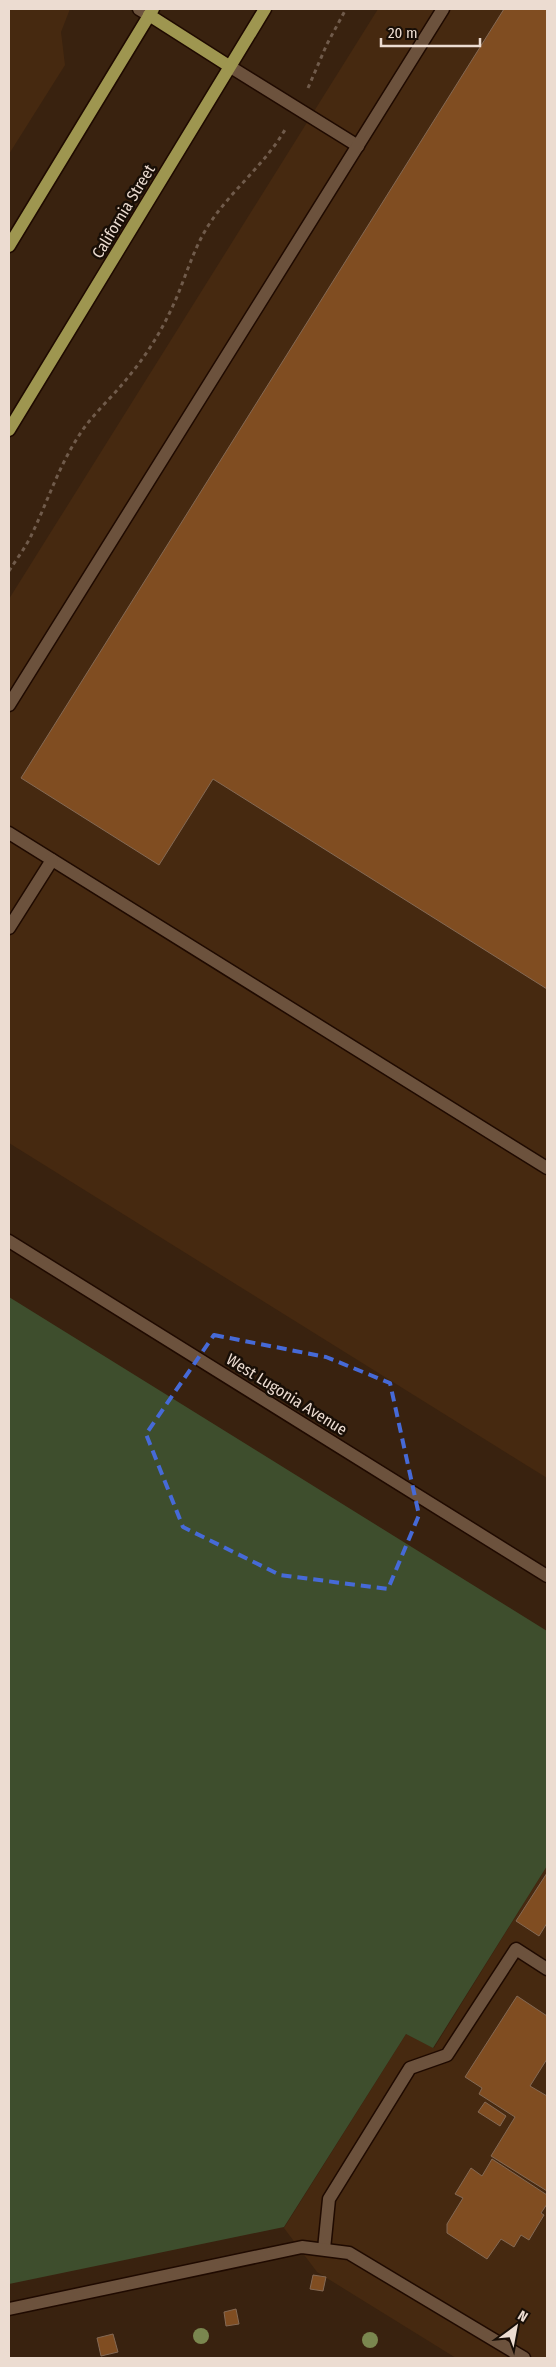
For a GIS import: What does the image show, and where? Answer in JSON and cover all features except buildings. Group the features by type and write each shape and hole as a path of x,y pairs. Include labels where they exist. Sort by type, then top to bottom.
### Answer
{"main road":[{"name":"California Street","path":"9,430 265,9"},
{"path":"9,246 147,11 229,66"}],"street":[{"path":"9,705 444,9"},
{"path":"229,66 358,146"},
{"path":"9,833 547,1168"},
{"path":"9,928 52,860"},
{"name":"West Lugonia Avenue","path":"9,1241 547,1576"},
{"path":"324,2249 329,2199 410,2068 447,2055 516,1949 547,1969"},
{"path":"9,2310 302,2247 324,2249 349,2253 524,2358"}],"path":[{"path":"9,571 30,538 62,466 78,436 103,403 128,377 150,348 170,312 192,257 208,226 231,195 268,155 298,109 327,44 346,9"}],"highlighted area":[{"path":"214,1335 326,1357 390,1383 419,1515 388,1589 280,1575 183,1527 146,1434"}],"shaded area":[{"path":"9,9 70,9 61,32 65,65 9,154"},
{"path":"378,9 547,9 547,1478 9,1143 9,599"},
{"path":"547,1866 547,2358 456,2358 317,2272 284,2228 406,2034 434,2048"}],"green space":[{"path":"9,1297 547,1631 547,1866 433,2048 406,2034 284,2227 9,2284"}]}
